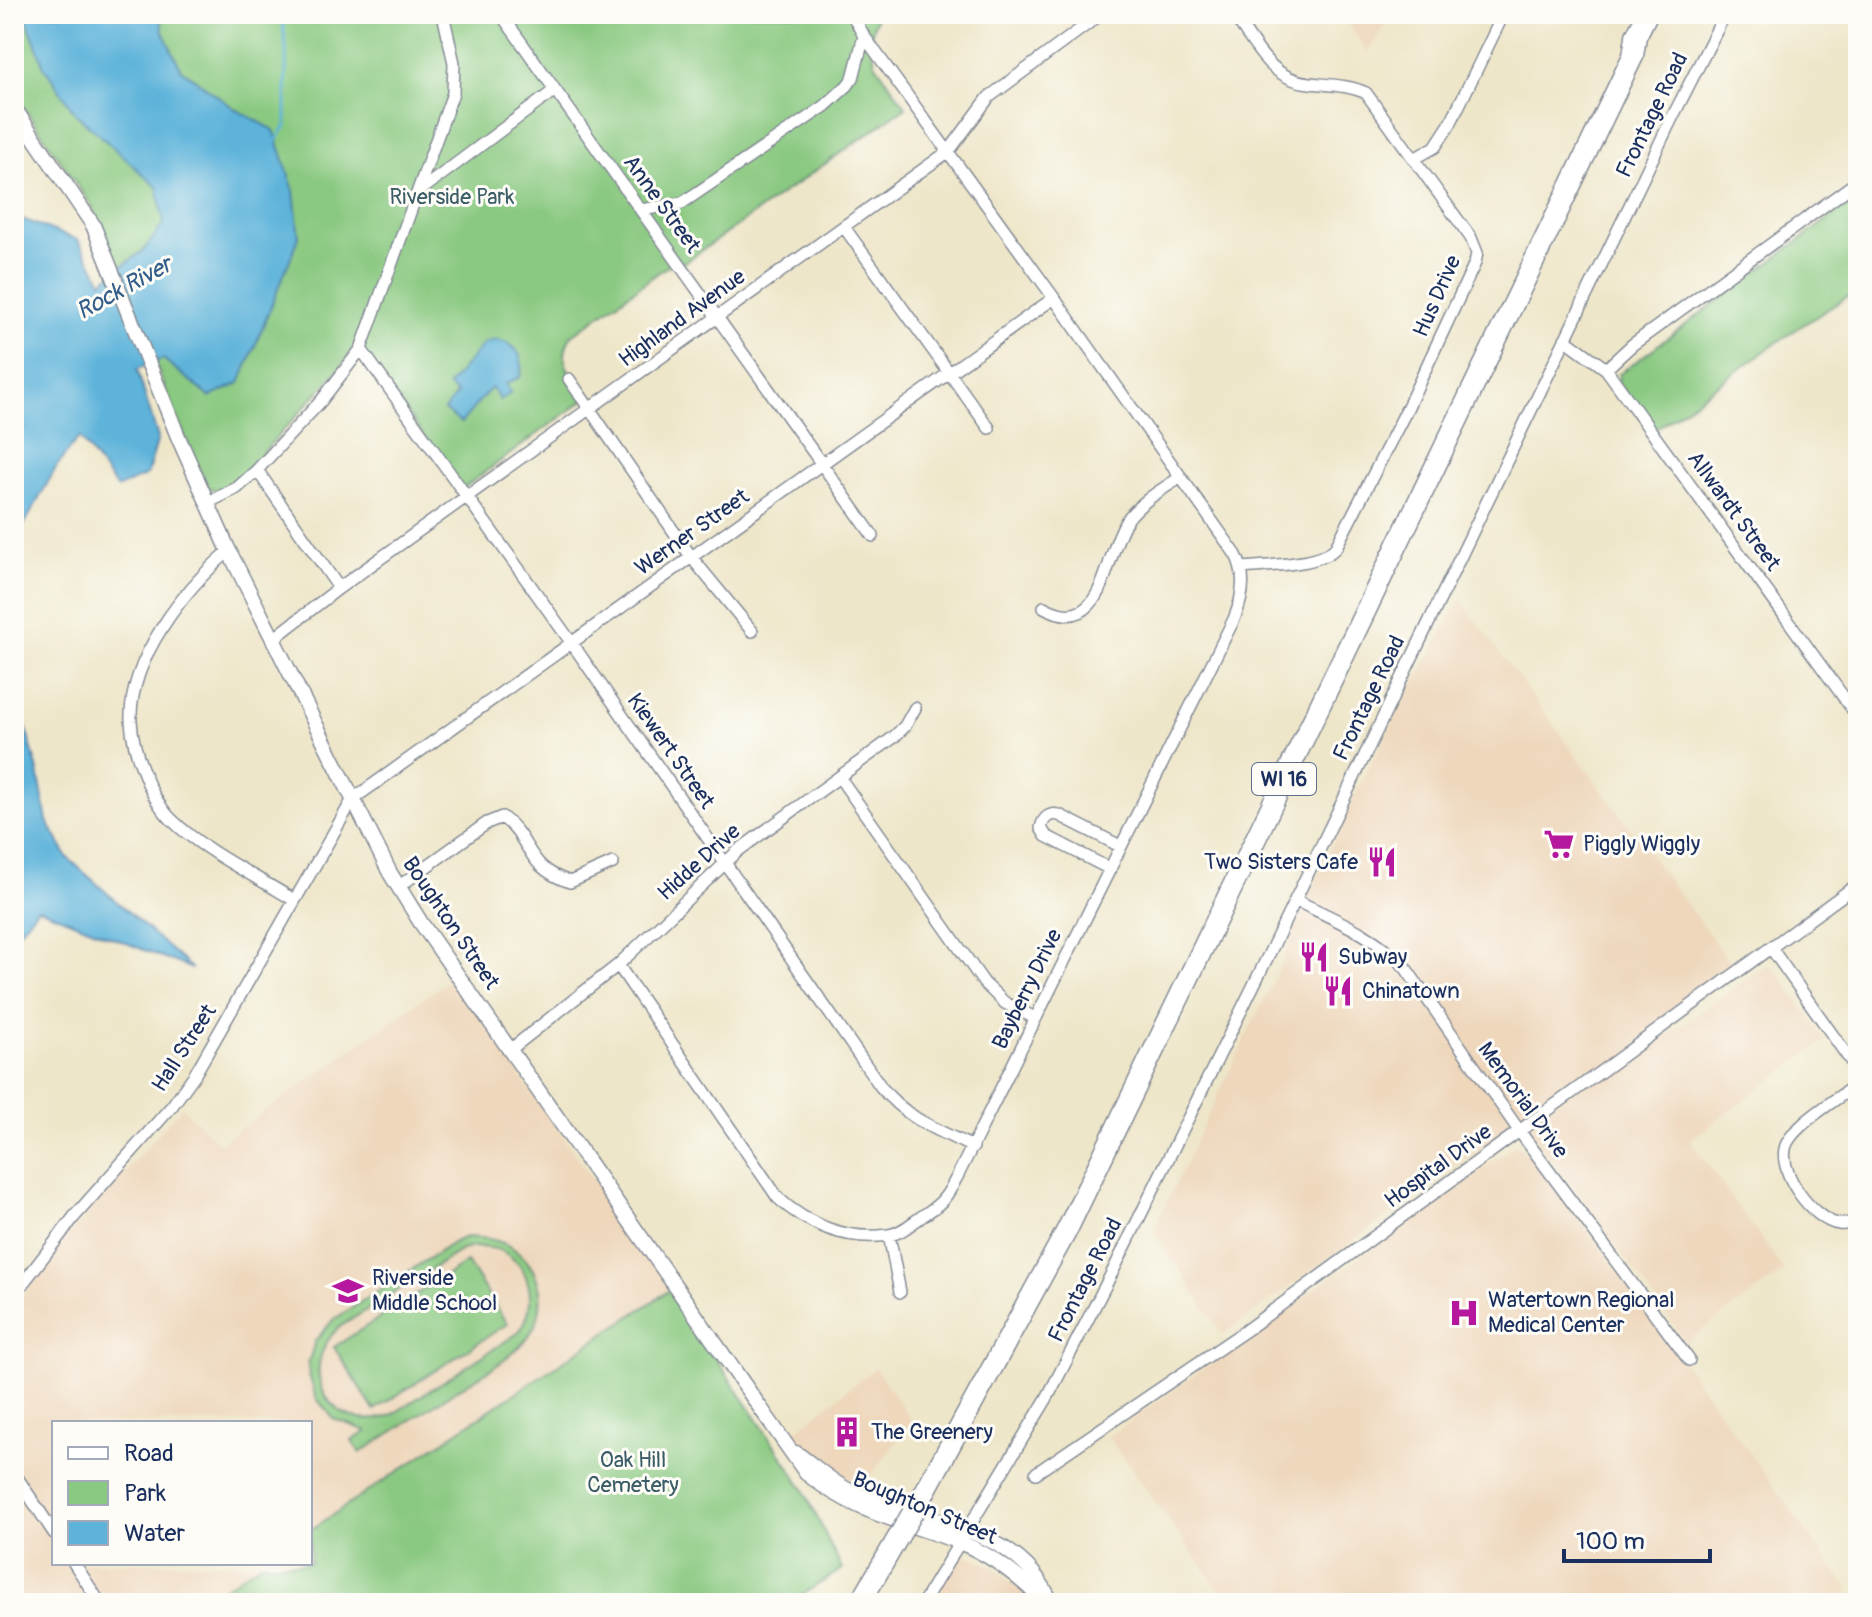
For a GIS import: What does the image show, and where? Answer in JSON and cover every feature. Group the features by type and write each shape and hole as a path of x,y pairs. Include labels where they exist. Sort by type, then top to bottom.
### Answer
{"highway":[{"name":"WI 16","path":"860,1603 923,1495 1067,1230 1633,56 1636,36 1647,14"},
{"name":"WI 16","path":"1633,56 1647,42 1662,14"}],"street":[{"path":"428,179 454,84 453,53 443,14"},
{"name":"Anne Street","path":"501,14 873,536"},
{"path":"852,14 864,36 1118,388 1242,568"},
{"name":"Highland Avenue","path":"272,640 339,588 949,151 989,97 1101,14"},
{"name":"Hus Drive","path":"1233,14 1278,74 1292,81 1342,86 1366,93 1471,238 1477,253 1404,415 1336,547 1329,555 1315,559 1242,568"},
{"name":"Frontage Road","path":"923,1603 1047,1398 1108,1282 1725,14"},
{"path":"1414,159 1435,147 1450,124 1501,19"},
{"path":"641,210 682,203 825,106 853,78 864,36"},
{"path":"207,503 237,488 257,470 321,401 361,349 419,191 428,179 555,90"},
{"name":"Boughton Street","path":"14,108 93,225 229,551 398,887 806,1473 840,1498 877,1516 964,1536 1048,1603"},
{"path":"1606,369 1655,328 1858,181"},
{"path":"844,227 989,428"},
{"name":"Werner Street","path":"353,799 1054,298"},
{"name":"Allwardt Street","path":"1565,339 1606,369 1858,717"},
{"name":"Kiewert Street","path":"361,349 571,642 893,1102 912,1117 973,1147"},
{"path":"569,379 692,558 752,631"},
{"path":"257,470 339,588"},
{"path":"1044,607 1063,617 1077,614 1089,605 1099,593 1118,535 1128,519 1140,506 1181,477"},
{"path":"229,551 206,571 153,641 132,706 134,742 148,785 158,804 174,822 294,900"},
{"name":"Bayberry Drive","path":"889,1235 909,1226 945,1197 973,1147 1108,868 1234,619 1242,597 1242,568"},
{"name":"Hidde Drive","path":"511,1049 618,965 724,862 894,737 905,726 915,708"},
{"path":"840,778 984,983 1005,1003 1035,1018"},
{"name":"Hall Street","path":"14,1295 74,1217 189,1084 353,799"},
{"path":"1108,868 1046,836 1041,828 1044,819 1049,815 1059,815 1120,846"},
{"path":"398,887 487,823 502,817 511,823 531,855 550,876 570,882 613,863"},
{"name":"Hospital Drive","path":"1036,1473 1245,1331 1858,884"},
{"name":"Memorial Drive","path":"1295,900 1374,940 1405,967 1520,1132 1689,1360"},
{"path":"1771,948 1858,1071"},
{"path":"618,965 778,1198 793,1212 820,1226 859,1236 889,1235 900,1292"},
{"path":"1858,1083 1795,1132 1785,1147 1789,1177 1808,1204 1819,1214 1839,1224 1858,1222"},
{"path":"14,1473 52,1530"},
{"path":"75,1565 100,1603"}],"shaded area":[{"path":"1341,14 1392,14 1368,53"},
{"path":"1460,599 1734,968 1655,1024 1664,1038 1766,965 1774,968 1826,1040 1690,1140 1784,1271 1686,1342 1559,1168 1519,1121 1223,1335 1153,1230 1282,962 1365,774"},
{"name":"Riverside Middle School","path":"452,978 670,1290 312,1529 312,1421 52,1421 52,1565 258,1565 201,1603 14,1603 14,1307 72,1231 182,1107 219,1144"},
{"name":"Watertown Regional Medical Center","path":"1514,1146 1520,1147 1534,1161 1558,1190 1850,1591 1833,1603 1229,1603 1108,1437"},
{"path":"875,1368 912,1421 863,1486 821,1462 791,1434"},
{"path":"965,1554 995,1568 1034,1603 929,1603 957,1559"}],"green space":[{"name":"Riverside Park","path":"14,14 877,14 870,39 875,63 906,107 685,262 666,267 571,336 565,361 571,375 588,397 462,489 368,359 350,353 342,366 241,477 232,485 214,490 204,485 93,208 14,93"},
{"path":"1858,197 1858,290 1789,334 1651,432 1618,384 1619,374"},
{"path":"466,1237 487,1238 513,1248 527,1261 540,1292 540,1307 533,1329 519,1348 500,1364 360,1453 352,1441 367,1431 334,1419 316,1398 308,1364 315,1341 333,1320","holes":["472,1247 503,1252 521,1268 530,1301 518,1333 390,1416 369,1419 351,1416 336,1408 325,1396 319,1363 325,1345 338,1328 462,1250"]},
{"path":"467,1262 507,1324 374,1410 334,1347"},
{"name":"Oak Hill Cemetery","path":"670,1290 802,1486 842,1569 790,1603 201,1603 258,1565 312,1565 312,1529"}],"water":[{"name":"Rock River","path":"25,14 160,14 163,32 181,69 235,109 274,130 294,191 299,237 240,383 210,397 163,359 137,369 158,438 147,475 117,488 79,437 57,466 14,543 14,216 78,240 102,281 144,250 164,223 157,187 76,114 44,67"},
{"path":"494,340 508,343 517,351 521,362 520,377 505,384 511,393 500,400 492,388 461,423 444,410 457,394 448,386 484,343"},
{"path":"14,566 17,577 16,649 22,714 38,771 47,821 67,857 192,969 38,908 14,937"}],"waterway":[{"path":"275,142 286,126 286,50 282,14"}],"place":[{"name":"Piggly Wiggly","path":"1559,844"},
{"name":"Two Sisters Cafe","path":"1382,862"},
{"name":"Subway","path":"1314,957"},
{"name":"Chinatown","path":"1338,991"},
{"name":"Riverside Middle School","path":"348,1291"},
{"name":"Watertown Regional Medical Center","path":"1464,1313"},
{"name":"The Greenery","path":"847,1432"}]}
